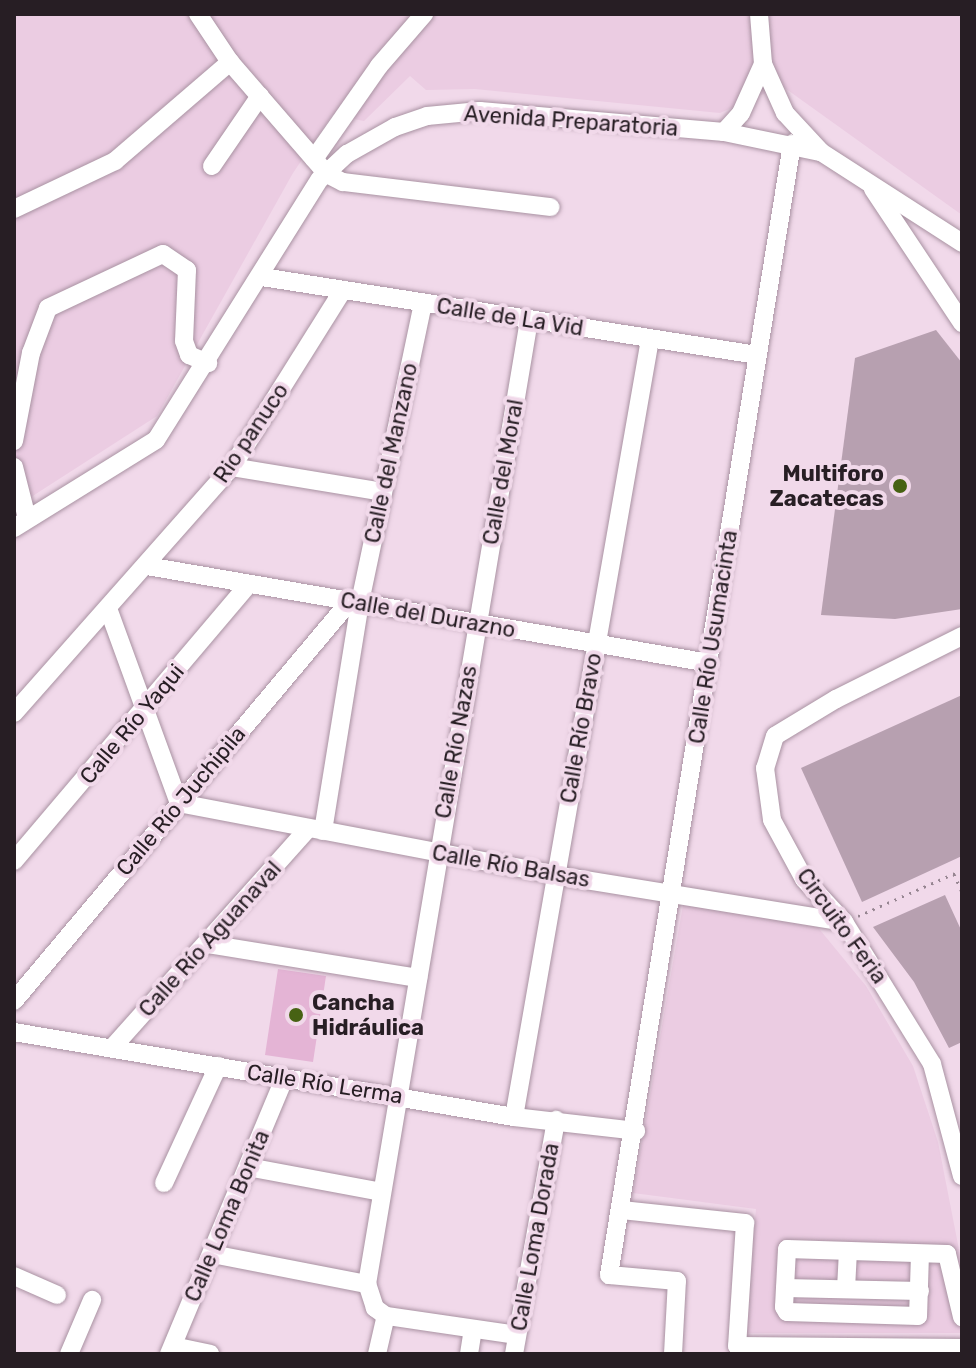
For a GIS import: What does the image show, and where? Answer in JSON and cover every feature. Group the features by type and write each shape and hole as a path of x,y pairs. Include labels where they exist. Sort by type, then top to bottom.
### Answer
{"street":[{"path":"198,14 230,62 327,174 343,182 551,207"},
{"path":"314,159 379,66 424,14"},
{"path":"759,14 763,64 785,113 821,152 962,243"},
{"path":"14,209 115,161 230,62"},
{"path":"724,132 741,113 763,64"},
{"path":"212,166 260,96"},
{"name":"Avenida Preparatoria","path":"20,523 156,440 327,174 347,154 427,116 480,111 724,132 821,152"},
{"name":"Calle Río Usumacinta","path":"673,1354 677,1281 609,1275 636,1131 792,144"},
{"path":"869,183 962,323"},
{"path":"14,441 23,352 48,308 163,254 187,270 184,341 189,355 208,363"},
{"name":"Calle de La Vid","path":"262,277 757,355"},
{"name":"Rio panuco","path":"14,713 109,611 232,467 343,290"},
{"name":"Calle del Manzano","path":"355,602 383,492 423,303"},
{"name":"Calle del Moral","path":"477,624 529,320"},
{"name":"Calle Río Bravo","path":"514,1117 650,339"},
{"path":"14,467 20,523"},
{"path":"232,467 383,492"},
{"name":"Calle del Durazno","path":"147,566 709,663"},
{"name":"Calle Río Yaqui","path":"14,861 248,585"},
{"path":"316,830 355,602"},
{"name":"Calle Río Juchipila","path":"14,1001 179,803 355,602"},
{"path":"109,611 179,803"},
{"name":"Calle Río Nazas","path":"367,1284 436,853 477,624"},
{"name":"Circuito Feria","path":"962,636 836,699 775,736 768,752 772,820 804,879 844,922 932,1064 962,1176"},
{"name":"Calle Río Balsas","path":"179,803 555,875 844,922"},
{"name":"Calle Río Aguanaval","path":"112,1048 316,830"},
{"path":"208,944 418,978"},
{"name":"Calle Río Lerma","path":"14,1032 514,1117 636,1131"},
{"path":"164,1183 218,1066"},
{"name":"Calle Loma Bonita","path":"171,1350 284,1079"},
{"name":"Calle Loma Dorada","path":"516,1345 556,1120"},
{"path":"248,1167 382,1192"},
{"path":"621,1210 745,1223 736,1350 962,1348"},
{"path":"920,1254 920,1291 914,1316 787,1312 787,1249 920,1254 951,1258 962,1317"},
{"path":"846,1289 848,1251"},
{"path":"212,1254 367,1284 375,1308 386,1316 473,1329 516,1345"},
{"path":"14,1276 57,1295"},
{"path":"785,1288 920,1291"},
{"path":"69,1354 92,1300"},
{"path":"377,1354 386,1316"},
{"path":"469,1354 473,1329"},
{"path":"171,1350 210,1354"}],"path":[{"path":"844,922 962,870"},
{"path":"954,874 962,892"}],"shaded area":[{"path":"14,14 962,14 962,215 782,86 720,113 475,89 426,90 410,76 364,121 332,115 293,173 157,416 14,508"},
{"path":"683,905 816,925 866,986 913,1066 938,1142 962,1265 962,1333 745,1333 756,1209 633,1193"},
{"name":"Cancha Hidráulica","path":"278,969 326,976 313,1062 265,1055"}],"building":[{"name":"Multiforo Zacatecas","path":"936,330 962,363 962,609 895,619 821,615 855,358"},
{"path":"962,695 962,856 862,902 801,768"},
{"path":"945,895 962,932 962,1042 949,1048 914,982 873,927"}],"place":[{"name":"Multiforo Zacatecas","path":"900,486"},
{"name":"Cancha Hidráulica","path":"296,1015"}]}
